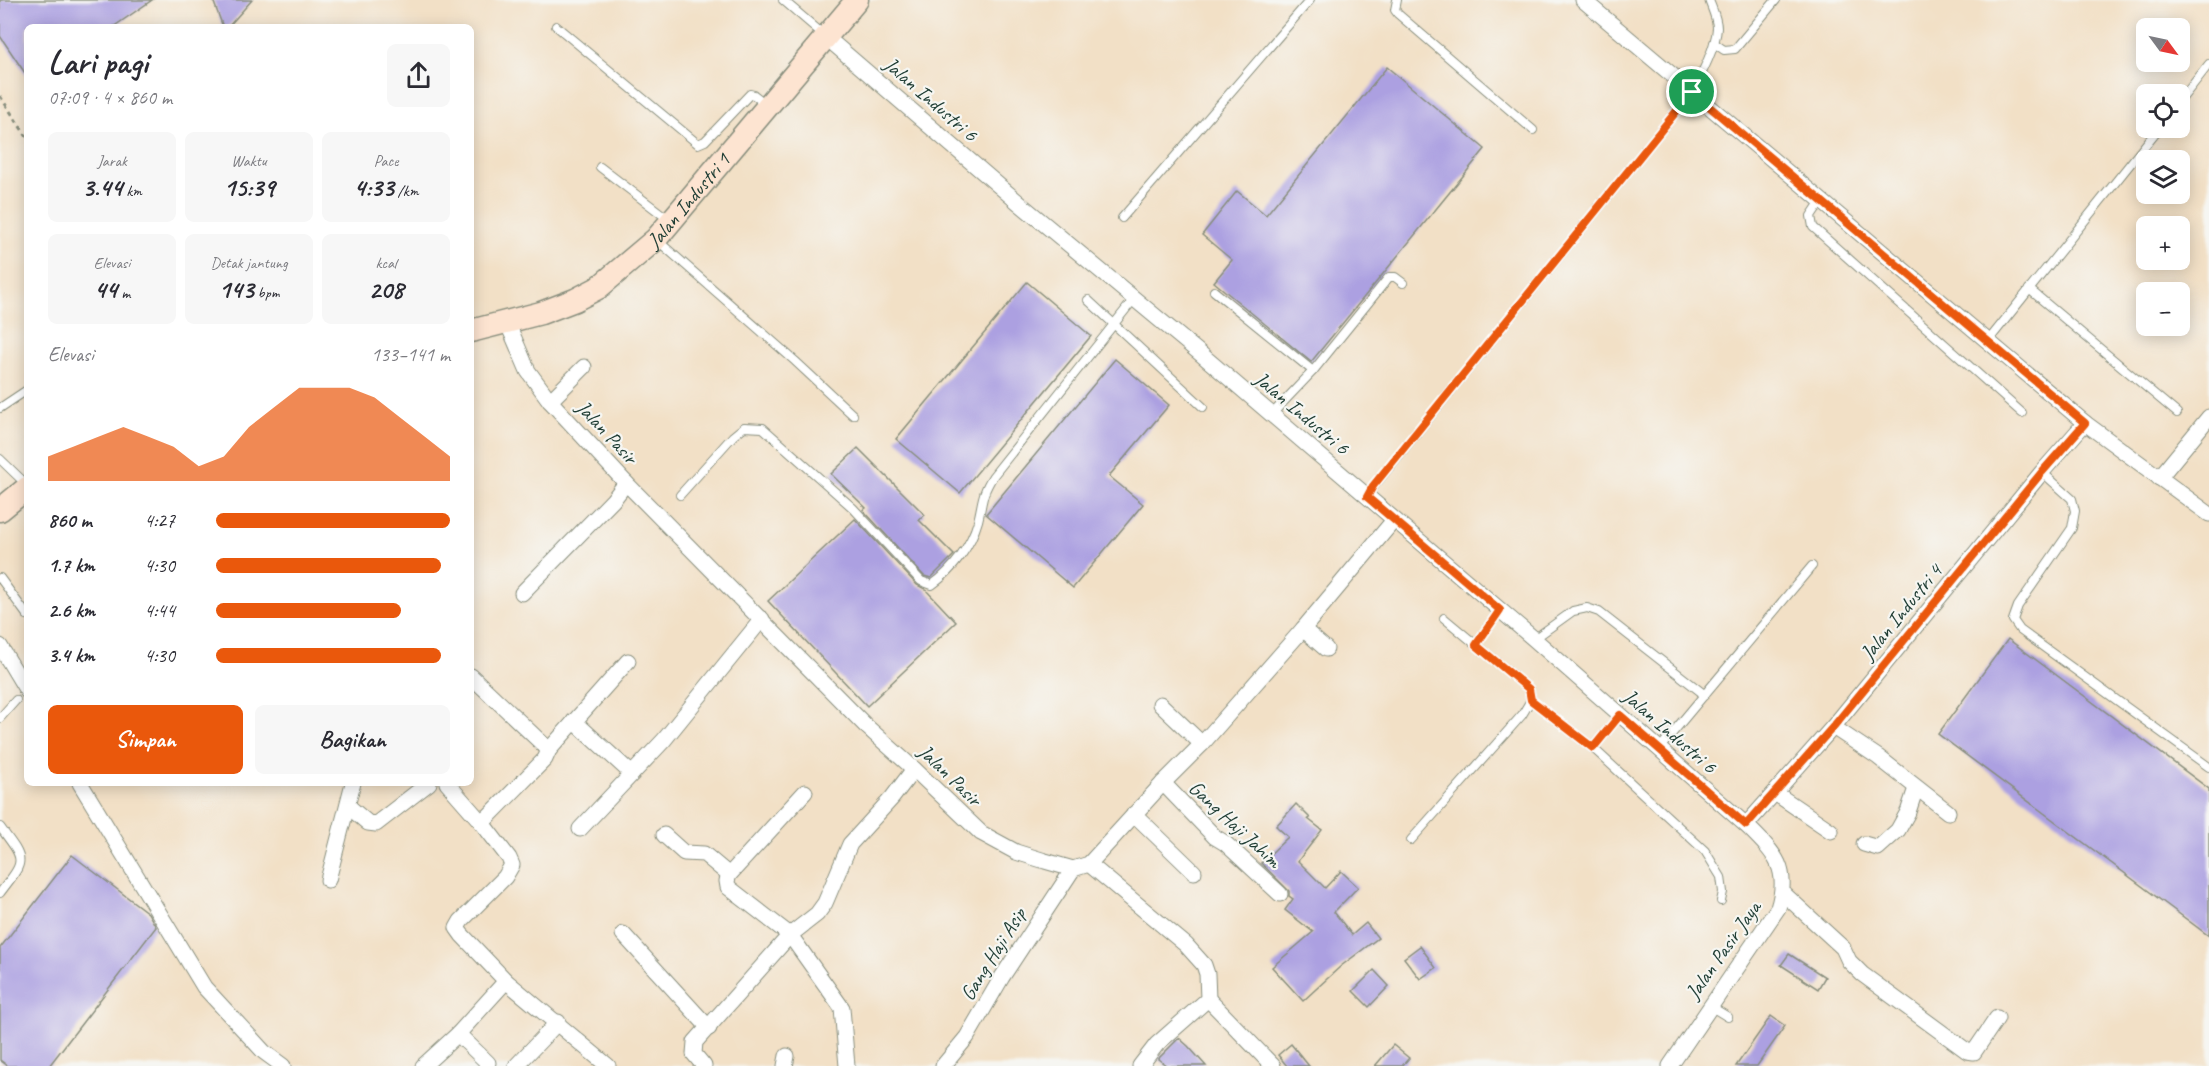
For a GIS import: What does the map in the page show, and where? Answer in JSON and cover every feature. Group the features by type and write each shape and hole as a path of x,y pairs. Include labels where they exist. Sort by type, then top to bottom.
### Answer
{"street":[{"name":"Jalan Industri 1","path":"474,330 542,313 598,288 656,239 857,0"},
{"path":"1583,0 2085,423 2209,514"},
{"name":"Jalan Industri 6","path":"826,37 1534,639 1746,825"},
{"name":"Jalan Pasir","path":"507,322 528,371 550,401 626,483 866,726 981,833 1016,852 1073,868 1089,864"},
{"path":"550,401 584,367"},
{"path":"2159,478 2209,417"},
{"name":"Jalan Industri 4","path":"1746,825 1833,727 2042,472 2085,423"},
{"path":"522,593 613,500 626,483"},
{"path":"0,510 24,489"},
{"path":"1273,1066 1208,999 1207,974 1204,965 1186,945 1089,864 1202,744 1303,629 1394,520"},
{"path":"580,829 664,740 762,619"},
{"path":"1303,629 1326,649"},
{"path":"0,646 22,695"},
{"path":"482,823 545,759 549,750 628,661"},
{"path":"474,679 549,750"},
{"path":"1160,704 1202,744"},
{"path":"574,722 632,774"},
{"path":"1833,727 1878,758 1948,812"},
{"path":"704,1066 696,1059 695,1042 790,935 811,919 825,903 850,844 892,798 914,769"},
{"name":"Gang Haji Jahim","path":"1163,783 1215,837 1225,843 1280,894"},
{"path":"82,786 204,987 264,1052 283,1066"},
{"path":"328,880 352,786"},
{"path":"348,806 368,823 376,824 425,786"},
{"path":"450,786 482,823 512,865 505,877 461,921 457,928 506,981 609,1066"},
{"path":"1864,844 1878,848 1898,830 1908,812 1916,788"},
{"path":"805,792 729,875 727,881 728,887 790,935 842,1008 847,1066"},
{"path":"1775,793 1832,831"},
{"path":"1134,814 1194,872"},
{"name":"Jalan Pasir Jaya","path":"1670,1066 1778,908 1783,893 1782,872 1774,854 1746,825"},
{"path":"664,835 684,853 704,854 729,875"},
{"name":"Gang Haji Asip","path":"948,1064 1073,868"},
{"path":"1783,893 1843,948 1849,961 1862,974 1968,1051 1974,1052 1997,1018"},
{"path":"623,934 709,1028"},
{"path":"423,1066 458,1034 506,981"},
{"path":"1140,1066 1157,1044 1208,999"},
{"path":"516,1066 558,1022"},
{"path":"458,1034 488,1063"}],"lane":[{"path":"783,0 826,37"},
{"path":"1122,218 1310,0"},
{"path":"1397,0 1395,10 1398,14 1533,130"},
{"path":"1367,497 1373,486 1692,92 1717,30 1716,18 1709,0"},
{"path":"1713,43 1724,50 1735,49 1776,0"},
{"path":"556,26 698,144 705,141 750,94 767,106"},
{"path":"2190,88 2209,64"},
{"path":"1988,341 2150,138"},
{"path":"600,167 672,221"},
{"path":"1821,201 1811,216 1813,227 2022,413"},
{"path":"656,239 853,415"},
{"path":"1271,416 1313,371 1389,277 1395,277 1403,283"},
{"path":"2030,290 2177,413"},
{"path":"1214,291 1313,371"},
{"path":"680,495 733,436 744,427 763,428 853,508 921,581 932,585 953,566 967,546 978,521 983,492 993,477 1134,299"},
{"path":"1088,300 1203,407"},
{"path":"0,408 24,392"},
{"path":"0,459 24,483"},
{"path":"2042,472 2072,499 2075,511 2072,528 2018,606 2013,620 2020,630 2209,767"},
{"path":"1659,749 1812,566"},
{"path":"0,578 24,611"},
{"path":"1534,639 1573,611 1587,608 1599,612 1705,695"},
{"path":"1476,645 1500,610"},
{"path":"1411,840 1522,715 1531,700 1529,689 1444,618"},
{"path":"0,718 3,708 22,695"},
{"path":"1531,700 1593,748 1706,851 1721,877 1723,892 1721,901"},
{"path":"1593,748 1620,715"},
{"path":"0,827 18,850 21,861 18,869 0,893"},
{"path":"1710,1006 1728,1017"}],"path":[{"path":"0,96 24,132"}],"building":[{"path":"0,0 152,0 117,24 24,24 24,72 0,36"},
{"path":"213,0 252,0 231,24 222,24"},
{"path":"1387,67 1485,149 1311,362 1214,282 1232,260 1202,235 1237,191 1266,215"},
{"path":"1027,282 1091,336 960,493 896,439"},
{"path":"1115,359 1169,405 1109,476 1143,504 1073,588 986,514"},
{"path":"858,448 925,515 919,520 954,555 931,578 924,576 863,510 866,508 831,474"},
{"path":"855,519 917,585 925,589 956,622 867,706 768,601"},
{"path":"2008,639 2209,789 2209,936 1938,734"},
{"path":"1296,804 1310,818 1308,819 1322,830 1298,861 1325,888 1341,871 1358,887 1334,912 1352,935 1366,923 1378,938 1341,966 1303,1001 1272,967 1313,932 1285,910 1293,899 1289,896 1289,891 1261,863 1288,837 1276,826"},
{"path":"72,855 148,913 156,927 49,1066 8,1066 0,1060 0,948"},
{"path":"1420,946 1436,968 1420,979 1404,958"},
{"path":"1789,954 1825,977 1818,989 1781,965"},
{"path":"1374,970 1389,986 1369,1007 1353,991"},
{"path":"1771,1016 1785,1026 1757,1066 1736,1066"},
{"path":"1179,1038 1206,1066 1167,1066 1158,1059"},
{"path":"1291,1044 1309,1066 1287,1066 1278,1055"},
{"path":"1393,1045 1409,1058 1402,1066 1375,1066"}],"route":[{"path":"1692,92 2085,423 2042,472 1833,727 1746,825 1620,715 1593,748 1531,700 1529,689 1476,645 1500,610 1367,497 1373,486 1692,92"}]}
